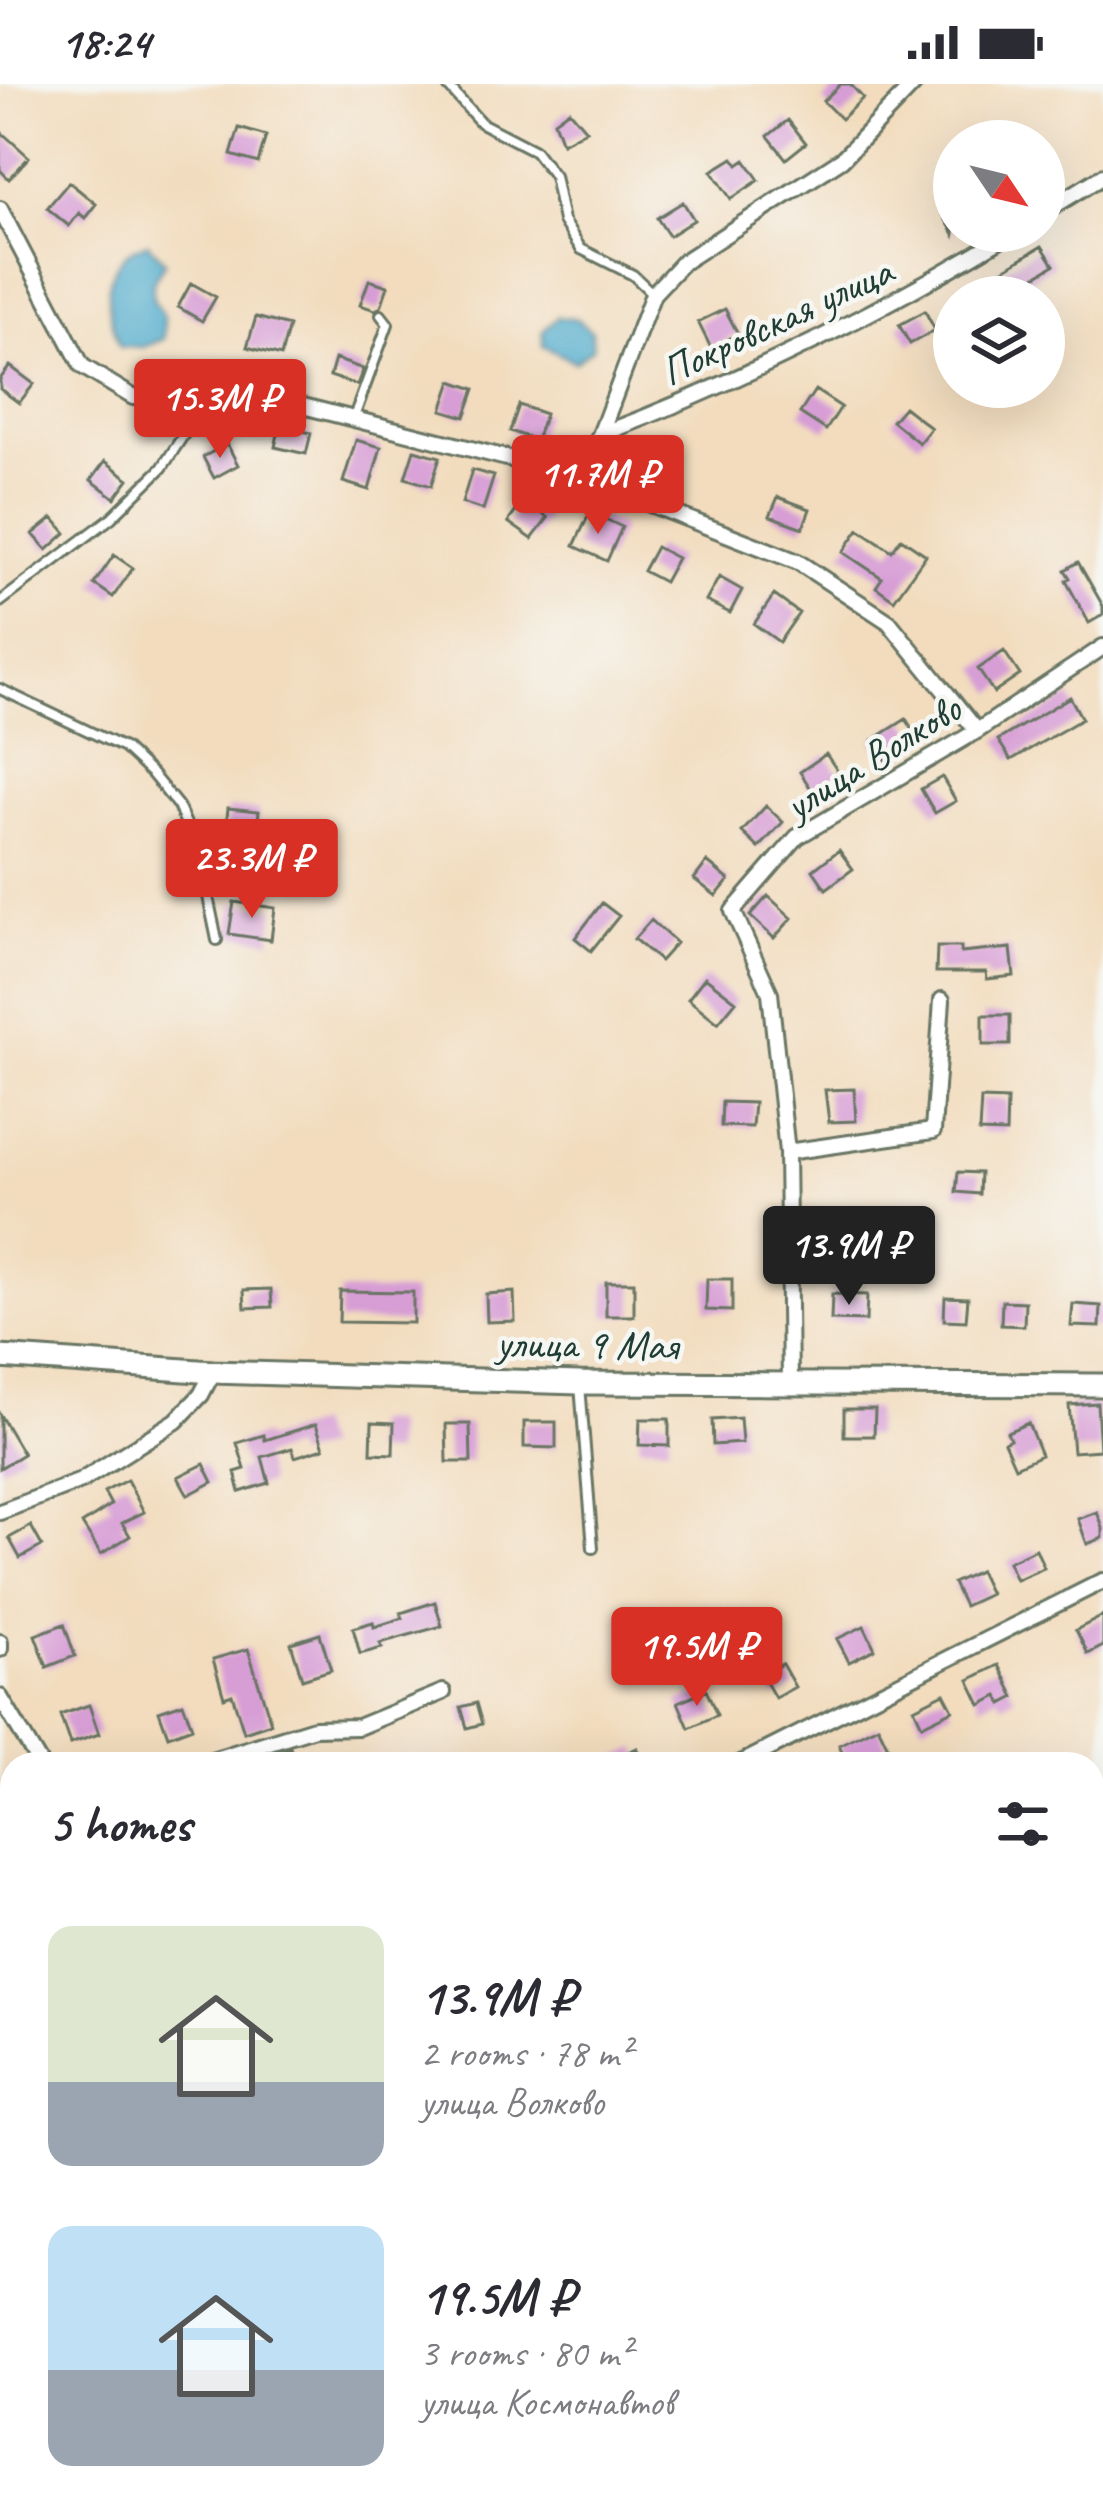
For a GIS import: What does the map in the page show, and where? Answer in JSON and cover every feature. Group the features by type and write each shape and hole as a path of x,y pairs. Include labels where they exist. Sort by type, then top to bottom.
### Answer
{"main road":[{"name":"улица 9 Мая","path":"0,1357 213,1372 580,1383 1103,1384"}],"street":[{"path":"581,477 653,294 683,262 842,158 914,84"},
{"path":"1065,199 1103,176"},
{"path":"0,209 82,366 134,397 256,394 581,477 799,562 889,622 976,731"},
{"name":"Покровская улица","path":"600,435 683,403 930,283 980,252"},
{"name":"улица Волково","path":"790,1384 787,1152 770,993 734,910 797,837 976,731 1103,646"},
{"path":"787,1152 932,1131 942,1000"},
{"path":"0,1512 81,1481 176,1420 201,1395 213,1372"},
{"path":"763,1752 1103,1582"},
{"path":"237,1752 314,1728 358,1727 443,1692"},
{"path":"0,1696 33,1752"}],"lane":[{"path":"446,84 481,123 536,152 554,176 563,221 580,249 633,274 653,294"},
{"path":"353,419 388,324 380,315"},
{"path":"0,602 111,518 162,468 208,398"},
{"path":"0,689 124,748 152,774 178,806 200,854 217,940"},
{"path":"580,1383 593,1547"}],"water":[{"path":"148,243 165,262 153,282 153,299 164,316 164,339 144,347 120,347 109,310 109,284 119,262"},
{"path":"558,317 578,320 591,331 593,348 575,362 543,346 543,331"}],"building":[{"path":"841,84 850,84 863,98 841,119 823,101"},
{"path":"569,110 586,130 562,143 554,121"},
{"path":"788,120 806,143 786,159 768,136"},
{"path":"239,128 266,136 258,163 231,155"},
{"path":"0,131 29,157 9,179 0,170"},
{"path":"733,158 738,165 745,160 759,180 731,199 712,171"},
{"path":"69,182 96,204 85,218 79,213 69,226 47,208"},
{"path":"683,202 694,220 669,236 657,218"},
{"path":"1032,252 1046,252 1054,265 1036,276 994,275"},
{"path":"369,280 388,286 381,307 375,310 360,305"},
{"path":"191,283 216,297 202,321 178,307"},
{"path":"725,309 738,334 711,348 698,322"},
{"path":"925,311 933,331 910,344 899,325"},
{"path":"256,317 289,326 281,356 247,347"},
{"path":"335,359 363,369 357,385 330,376"},
{"path":"10,366 34,384 19,403 0,389 0,379"},
{"path":"452,381 475,389 465,417 442,410"},
{"path":"815,390 841,407 826,430 800,413"},
{"path":"519,405 545,414 536,440 510,431"},
{"path":"904,407 931,428 919,443 892,421"},
{"path":"280,426 311,433 306,454 275,447"},
{"path":"356,440 381,447 369,490 343,482"},
{"path":"227,444 238,465 214,478 203,457"},
{"path":"638,447 664,456 656,477 631,468"},
{"path":"414,450 440,457 431,486 405,478"},
{"path":"105,461 129,479 115,498 91,480"},
{"path":"472,470 494,476 483,510 462,503"},
{"path":"778,497 810,509 803,528 770,516"},
{"path":"524,500 548,518 532,539 508,522"},
{"path":"590,512 622,527 607,561 574,546"},
{"path":"53,518 66,533 47,550 33,534"},
{"path":"859,529 892,551 901,538 926,555 894,600 876,587 882,578 843,552"},
{"path":"656,547 677,558 664,582 643,571"},
{"path":"114,555 133,568 113,597 94,584"},
{"path":"1078,562 1103,606 1103,615 1089,623 1066,581 1070,578 1065,570"},
{"path":"719,577 742,590 730,613 706,601"},
{"path":"774,595 799,613 779,642 754,624"},
{"path":"1004,651 1020,675 994,693 978,669"},
{"path":"1070,697 1082,719 1011,760 998,740"},
{"path":"906,719 920,741 887,762 873,740"},
{"path":"826,754 845,782 819,801 800,772"},
{"path":"942,777 956,801 935,813 921,789"},
{"path":"766,806 783,822 759,848 742,832"},
{"path":"228,808 259,811 256,839 225,836"},
{"path":"839,850 853,869 826,889 813,870"},
{"path":"707,862 729,880 716,896 694,879"},
{"path":"768,896 792,918 774,938 750,916"},
{"path":"234,902 275,908 271,940 229,934"},
{"path":"602,903 619,916 591,951 575,938"},
{"path":"651,920 676,943 660,961 634,939"},
{"path":"937,947 961,947 961,953 1011,948 1014,976 987,979 986,972 936,972"},
{"path":"705,977 736,1001 718,1023 688,999"},
{"path":"983,1015 1010,1015 1010,1045 983,1045"},
{"path":"854,1089 856,1121 829,1122 825,1090"},
{"path":"981,1099 1007,1100 1006,1133 979,1132"},
{"path":"722,1102 754,1103 752,1127 721,1126"},
{"path":"958,1172 980,1173 979,1194 956,1192"},
{"path":"707,1279 732,1279 732,1311 706,1310"},
{"path":"606,1282 634,1282 634,1316 606,1316"},
{"path":"271,1289 272,1307 245,1308 244,1290"},
{"path":"340,1291 413,1292 413,1323 339,1322"},
{"path":"514,1292 515,1321 487,1322 486,1294"},
{"path":"832,1294 867,1295 866,1321 831,1320"},
{"path":"945,1297 968,1298 966,1321 944,1320"},
{"path":"1002,1301 1025,1302 1024,1326 1001,1325"},
{"path":"1073,1304 1101,1306 1100,1327 1071,1326"},
{"path":"1097,1403 1100,1450 1073,1452 1069,1405"},
{"path":"844,1409 875,1409 874,1436 844,1436"},
{"path":"0,1415 23,1454 0,1468"},
{"path":"740,1418 742,1443 713,1445 712,1420"},
{"path":"640,1419 669,1419 669,1446 639,1445"},
{"path":"372,1422 394,1423 393,1454 371,1453"},
{"path":"524,1422 556,1422 556,1448 524,1447"},
{"path":"1028,1423 1041,1455 1015,1467 1004,1442 1010,1439 1007,1432"},
{"path":"316,1424 324,1448 295,1457 292,1448 262,1457 269,1483 240,1492 235,1472 245,1469 237,1443 264,1435 265,1440"},
{"path":"446,1424 470,1424 471,1462 447,1462"},
{"path":"204,1464 213,1482 188,1495 178,1477"},
{"path":"127,1480 144,1512 122,1523 130,1536 101,1554 82,1524 111,1505 104,1492"},
{"path":"1097,1512 1103,1538 1087,1544 1078,1519"},
{"path":"31,1526 42,1546 20,1558 9,1538"},
{"path":"1036,1549 1044,1568 1016,1580 1008,1562"},
{"path":"979,1571 990,1594 964,1606 953,1583"},
{"path":"435,1602 442,1626 380,1643 382,1648 360,1654 353,1628 403,1618 401,1613"},
{"path":"1103,1616 1103,1646 1088,1654 1076,1630"},
{"path":"64,1624 75,1656 47,1667 35,1635"},
{"path":"864,1626 875,1649 849,1662 837,1639"},
{"path":"320,1634 331,1670 302,1679 291,1643"},
{"path":"248,1649 271,1723 244,1732 232,1694 224,1697 213,1659"},
{"path":"782,1664 795,1687 775,1698 762,1675"},
{"path":"999,1665 1015,1697 1002,1704 998,1696 981,1705 969,1680"},
{"path":"706,1690 717,1715 689,1728 678,1702"},
{"path":"944,1693 953,1710 922,1725 914,1708"},
{"path":"183,1703 192,1727 168,1736 159,1711"},
{"path":"476,1703 482,1724 467,1728 461,1707"},
{"path":"89,1705 99,1734 70,1744 60,1715"},
{"path":"878,1726 889,1749 842,1752 839,1745"}]}
